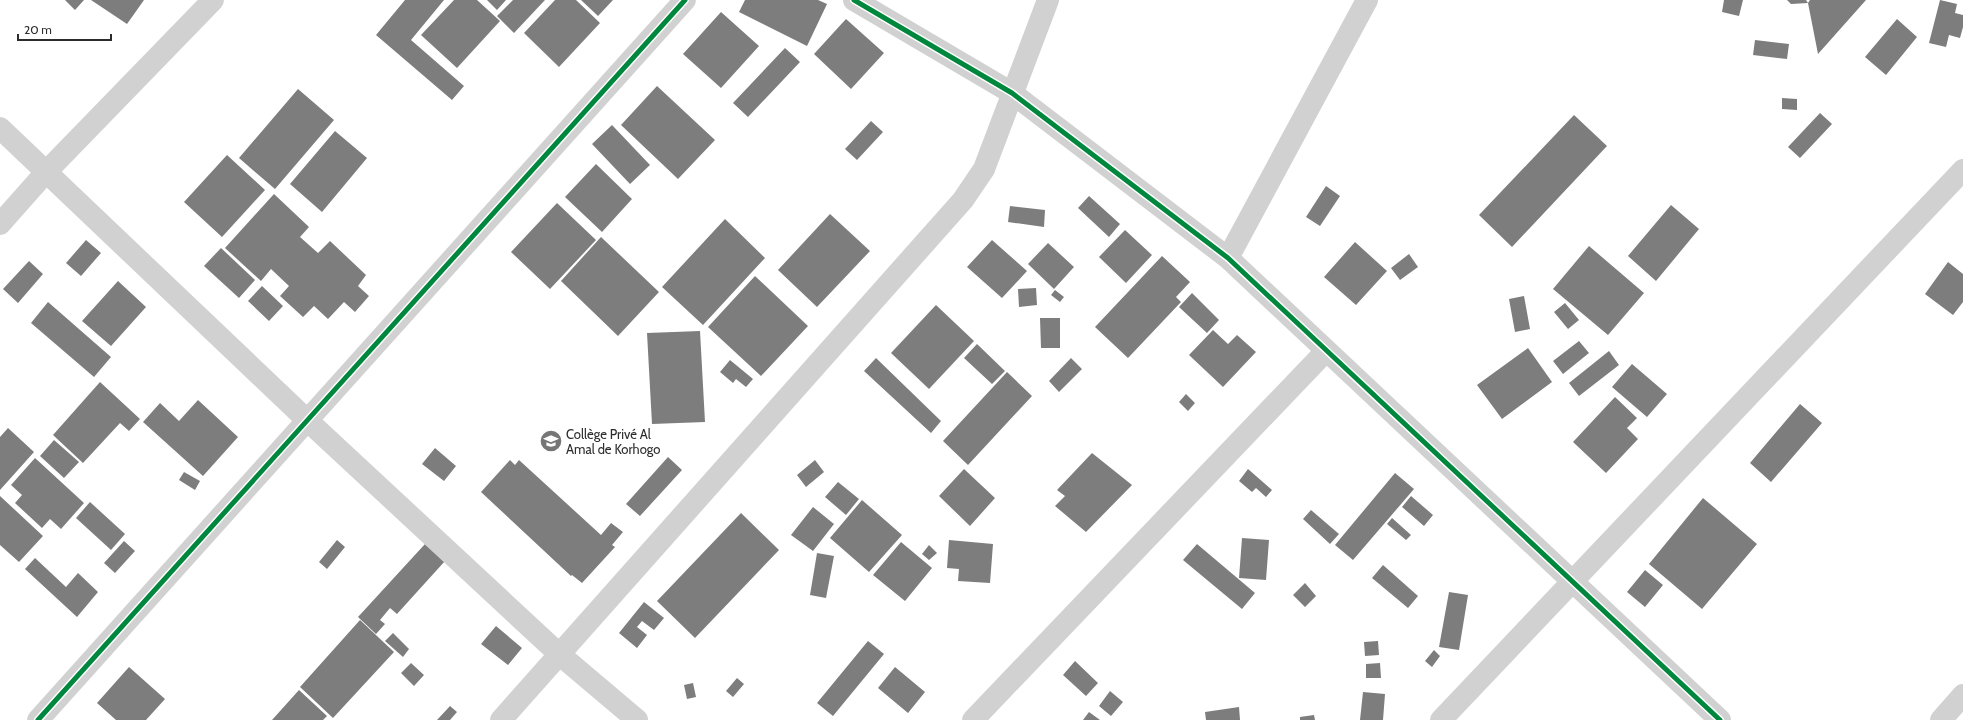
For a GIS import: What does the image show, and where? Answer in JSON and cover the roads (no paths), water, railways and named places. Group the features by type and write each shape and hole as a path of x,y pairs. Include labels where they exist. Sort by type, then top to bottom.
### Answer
{"street":[{"path":"0,224 47,172 213,0"},
{"path":"38,720 685,0"},
{"path":"854,0 1012,93 1228,258 1720,720"},
{"path":"501,720 963,200 984,169 1048,0"},
{"path":"1228,258 1367,0"},
{"path":"0,128 308,421 559,654 636,720"},
{"path":"1441,720 1963,170"},
{"path":"973,720 1326,351"},
{"path":"1941,720 1963,695"}],"place":[{"name":"Collège Privé Al Amal de Korhogo","path":"551,441"}]}
